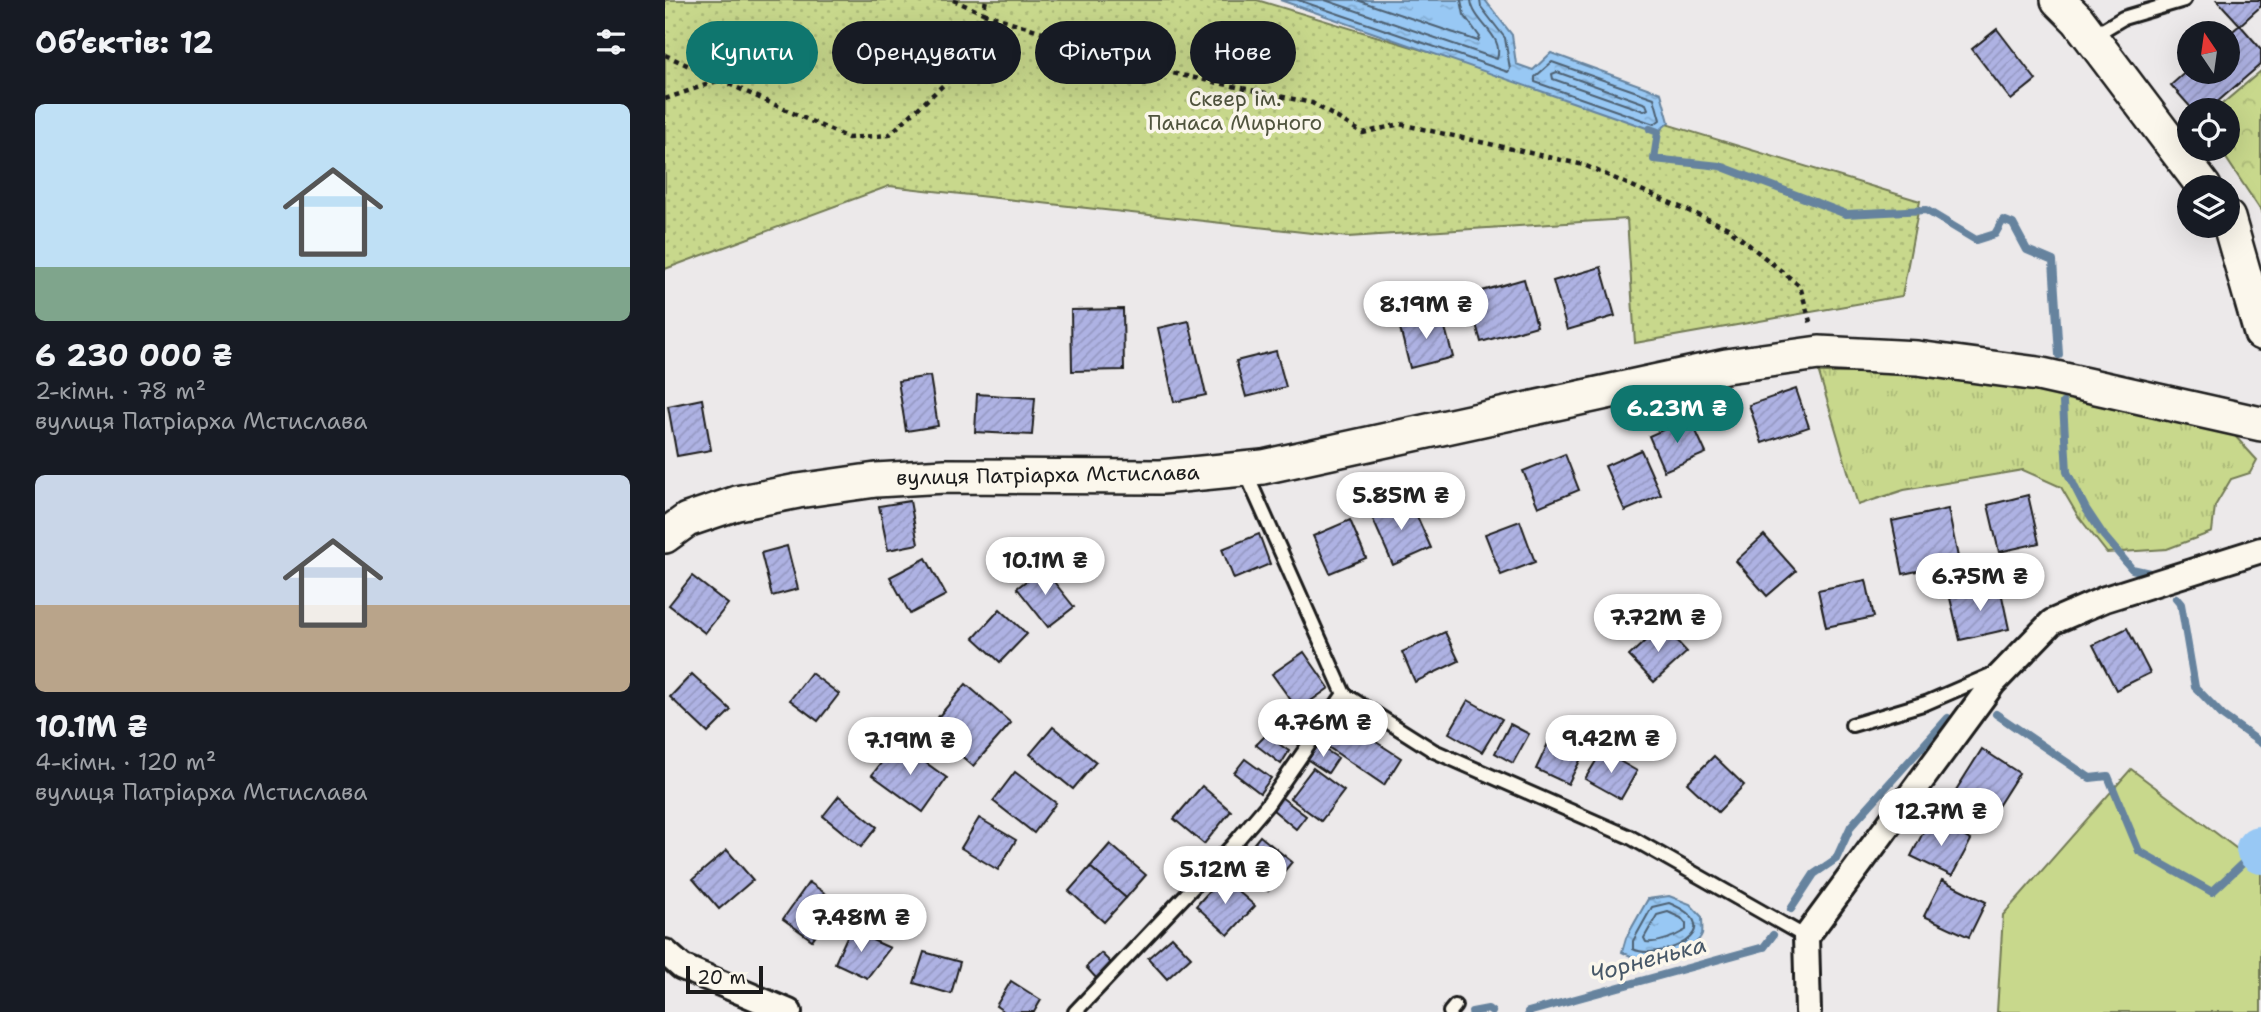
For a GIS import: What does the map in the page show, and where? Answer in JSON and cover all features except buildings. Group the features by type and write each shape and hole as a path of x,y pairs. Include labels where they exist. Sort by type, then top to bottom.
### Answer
{"main road":[{"path":"2058,0 2091,37 2195,175"},
{"path":"2234,238 2261,333"},
{"name":"вулиця Патріарха Мстислава","path":"665,536 687,520 737,503 876,480 945,476 1161,477 1263,467 1726,366 1818,353 1917,358 2038,374 2261,424"}],"street":[{"path":"1808,1012 1807,937 1993,683 2052,622 2105,599 2261,550"},
{"path":"671,963 789,1012"}],"lane":[{"path":"2091,37 2123,18 2184,0"},
{"path":"1244,468 1344,694 1434,751 1630,837 1807,937"},
{"path":"1852,725 1926,703 2010,665"},
{"path":"1075,1012 1232,846 1267,805 1344,694"}],"path":[{"path":"953,0 983,13 1167,72 1312,103 1363,134 1400,124 1584,165 1728,228 1800,286 1818,353"},
{"path":"729,84 848,138 889,135 964,66 986,0"},
{"path":"665,55 686,65"},
{"path":"665,99 708,84"}],"green space":[{"name":"Сквер ім. Панаса Мирного","path":"665,0 1257,0 1920,201 1902,296 1635,343 1627,219 1348,237 889,186 665,269"},
{"path":"2261,71 2261,211 2240,179 2240,175 2237,175 2228,161 2240,161 2240,98 2229,98"},
{"path":"1819,373 1914,373 2029,387 2224,424 2257,460 2250,473 2231,479 2215,506 2212,532 2167,549 2107,553 2078,516 2061,487 2023,470 1904,490 1858,505"},
{"path":"2131,769 2261,867 2261,1012 1997,1012 2003,915"}],"water":[{"path":"1280,0 1485,0 1512,35 1516,64 1533,70 1551,53 1661,93 1669,122 1658,132"},
{"path":"1669,896 1690,904 1702,917 1702,934 1698,940 1674,954 1653,958 1637,958 1622,952 1626,938 1648,899"}],"waterway":[{"path":"1650,129 1658,132 1654,159 1720,166 1846,214 1926,210 1976,240 1995,234 2003,220 2013,224 2027,250 2053,261 2059,355"},
{"path":"2063,403 2067,472 2086,509 2104,536 2132,569 2154,574"},
{"path":"2176,598 2181,604 2195,687 2223,716 2261,743"},
{"name":"Чорненька","path":"1996,714 2090,778 2108,776 2139,851 2212,892 2261,846"},
{"name":"Чорненька","path":"1791,909 1814,874 1836,859 1851,826 1948,718"},
{"name":"Чорненька","path":"1528,1012 1764,947 1773,935"},
{"name":"Чорненька","path":"1472,1012 1488,1009 1492,1012"}]}
